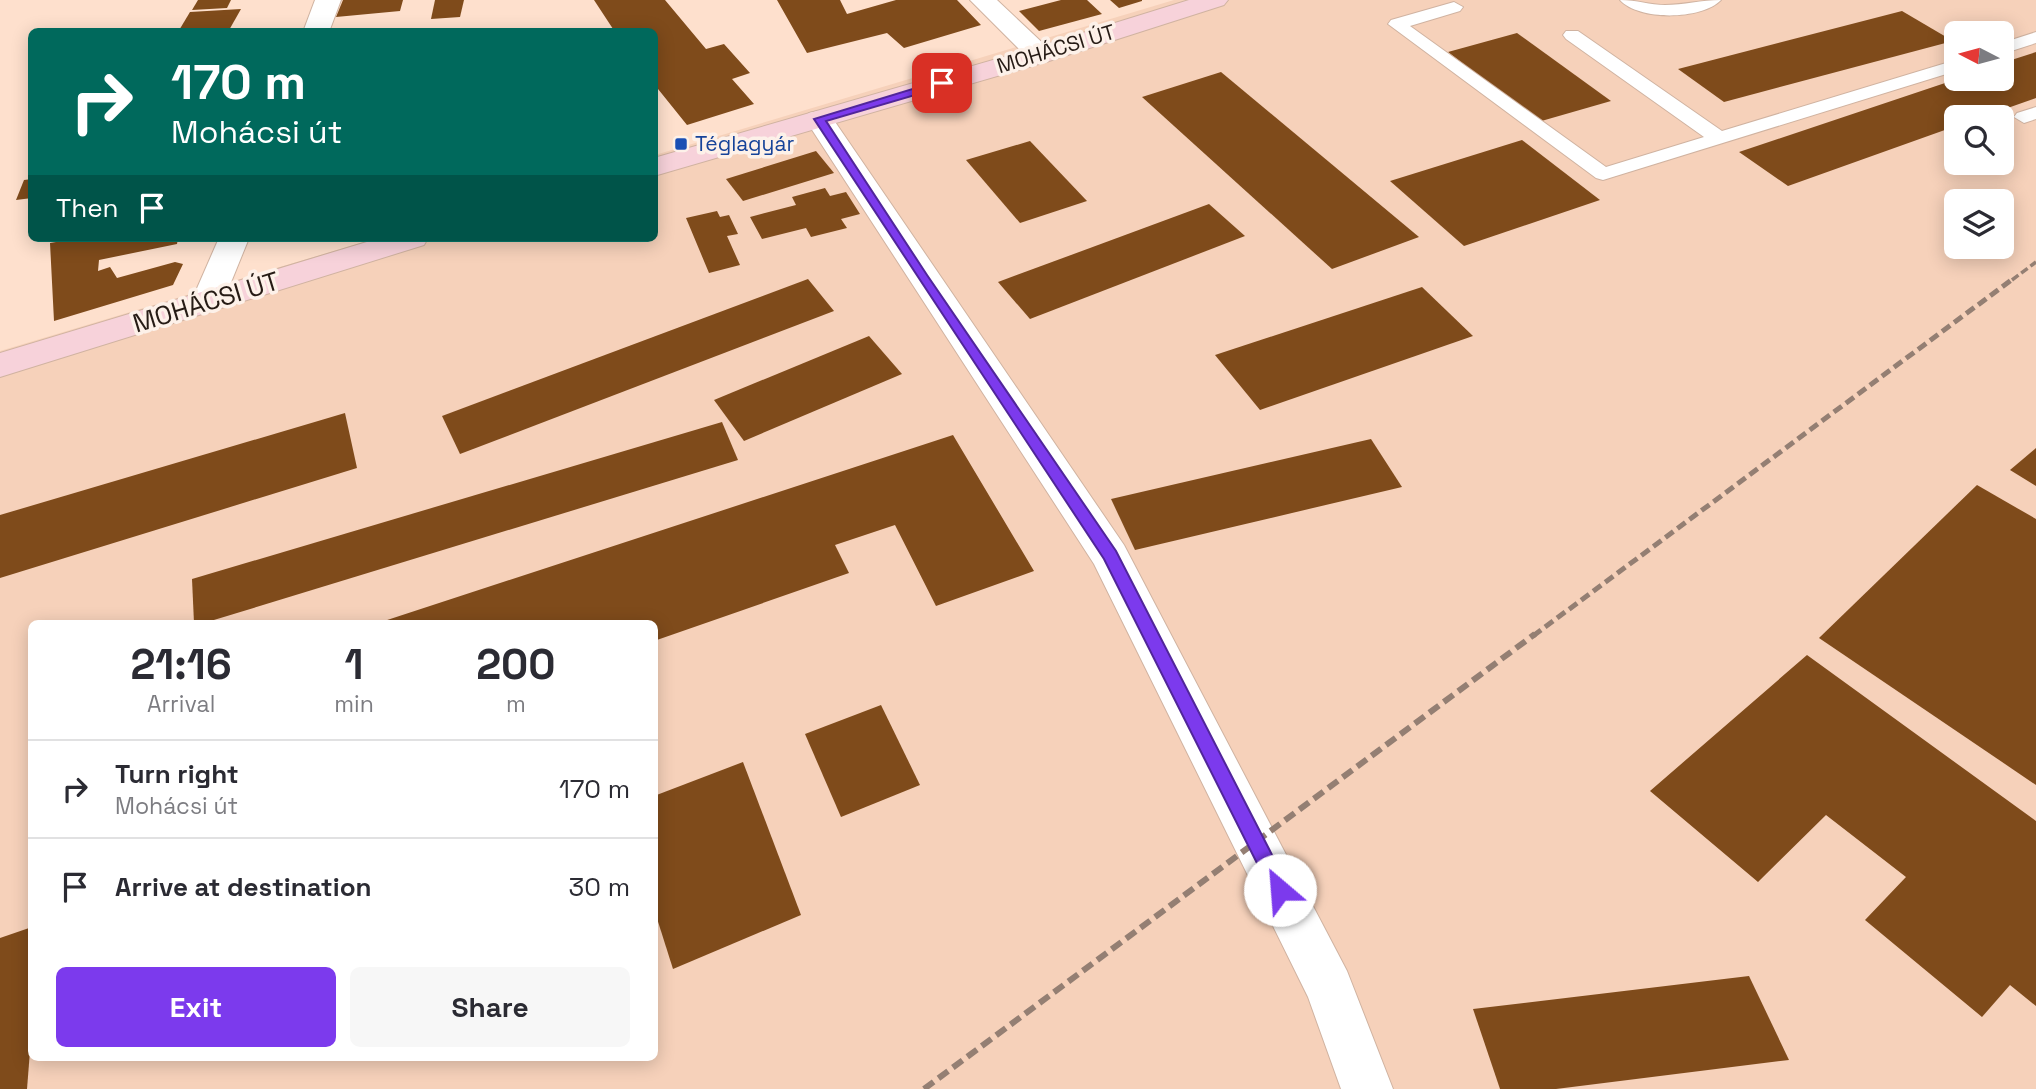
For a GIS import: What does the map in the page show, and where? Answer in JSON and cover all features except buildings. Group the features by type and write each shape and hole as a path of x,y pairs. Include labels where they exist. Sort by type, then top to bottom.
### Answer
{"main road":[{"name":"MOHÁCSI ÚT","path":"658,166 1040,55 1215,0"},
{"name":"MOHÁCSI ÚT","path":"0,365 399,242"}],"street":[{"path":"318,28 328,0"},
{"path":"983,0 1040,55"},
{"path":"819,119 1111,556 1330,988 1367,1089"},
{"path":"207,302 232,242"}],"lane":[{"path":"1629,0 1657,12 1685,9 1712,0"},
{"path":"1454,7 1397,24 1603,174 1944,69"},
{"path":"1573,35 1720,139"},
{"path":"2014,45 2036,37"}],"shaded area":[{"path":"1174,0 2036,0 2036,1089 0,1089 0,351 364,242 658,242 658,154"}],"railway":[{"path":"2012,280 2036,262"},
{"path":"1533,636 2014,278"},
{"path":"924,1089 1535,634"}],"place":[{"name":"Téglagyár","path":"681,144"}],"route":[{"path":"942,83 819,119 1111,556 1280,890"}]}
